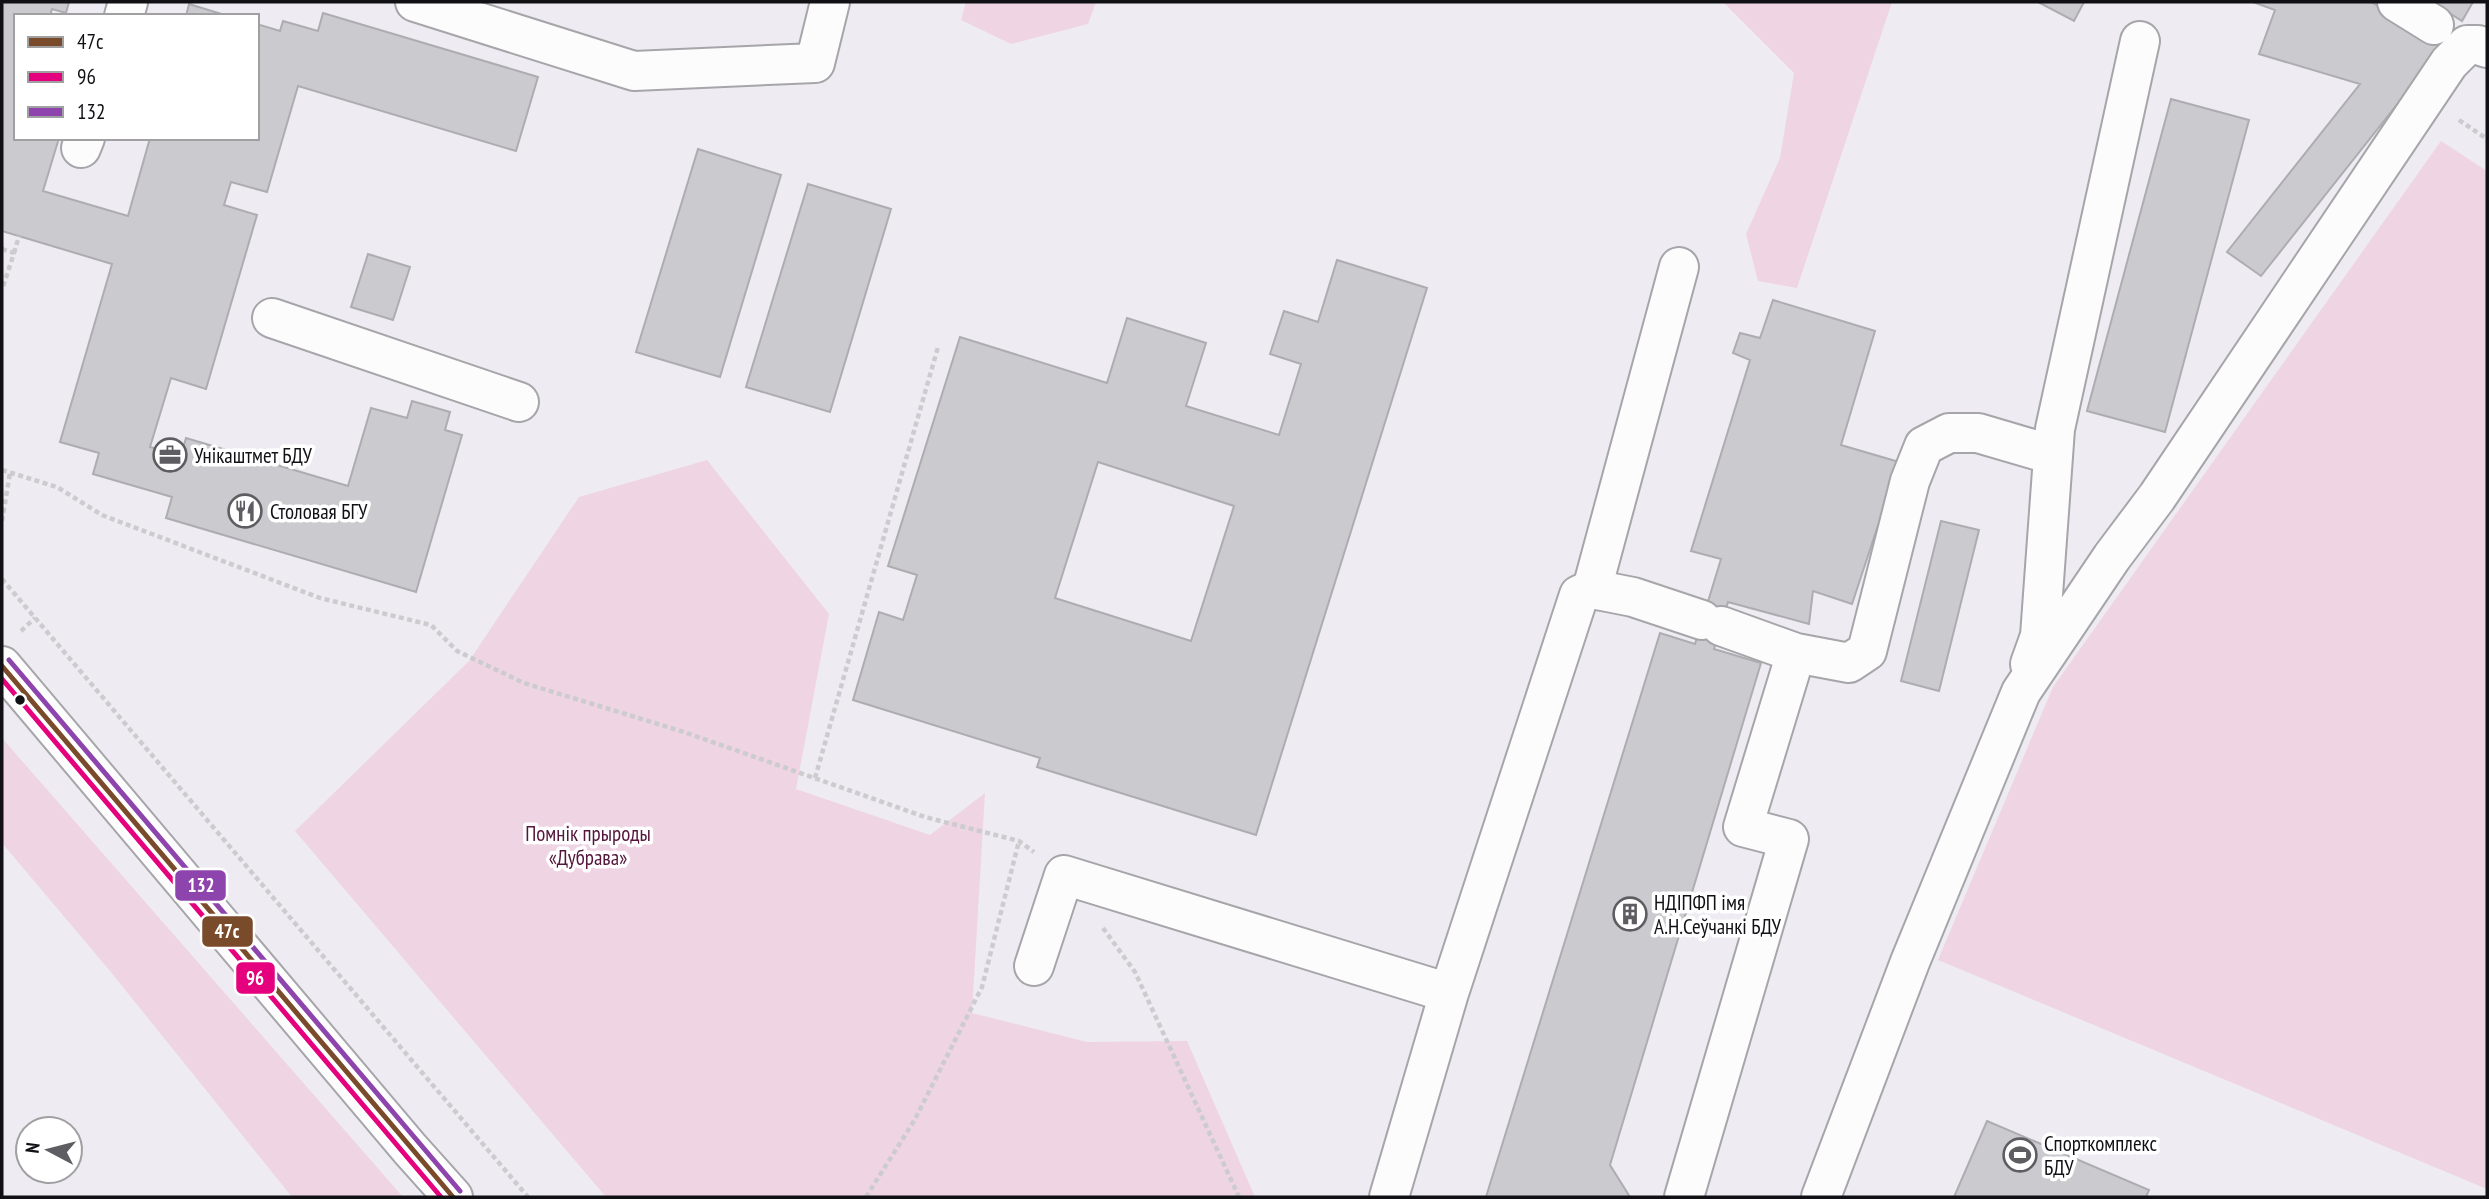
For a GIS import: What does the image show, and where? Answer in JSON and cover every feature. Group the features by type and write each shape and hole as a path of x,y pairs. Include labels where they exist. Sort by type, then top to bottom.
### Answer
{"street":[{"path":"415,2 634,71 815,64 830,2"},
{"path":"2397,2 2434,24"},
{"path":"1821,1197 1910,962 2021,692 2040,636 2055,429 2140,41"},
{"path":"2021,692 2112,557 2157,497 2449,63 2467,46 2487,48"},
{"path":"1592,589 1679,267"},
{"path":"272,318 519,402"},
{"path":"1389,1197 1449,993 1579,595 1592,589 1633,597 1796,653 1849,663 1867,651 1910,481 1924,446 1949,433 1978,433 2053,455"},
{"path":"1684,1197 1788,839 1743,827 1796,653"},
{"path":"2,666 453,1197"},
{"path":"1034,966 1064,875 1449,993"}],"path":[{"path":"2,290 19,236"},
{"path":"2,249 14,253"},
{"path":"815,778 938,347"},
{"path":"2,470 57,487 102,514 320,598 431,625 457,651 524,683 684,732 925,817 1019,841 1064,875 1135,972 1239,1197"},
{"path":"2,520 10,473"},
{"path":"2,579 528,1197"},
{"path":"866,1197 914,1121 982,987 1019,841"}],"green space":[{"path":"966,2 1096,2 1088,24 1011,44 961,20"},
{"path":"1723,2 1892,2 1797,288 1758,281 1746,234 1780,158 1794,73"},
{"path":"2441,141 2487,171 2487,1189 1938,960 2053,687"},
{"name":"Помнік прыроды «Дубрава»","path":"707,460 829,614 796,789 930,835 985,793 972,1013 1087,1042 1187,1041 1255,1197 606,1197 295,831 469,661 579,497"},
{"path":"2,738 403,1197 292,1197 110,971 2,843"}],"building":[{"path":"2,2 69,2 66,13 52,9 51,14 14,14 14,140 58,140 43,191 128,216 149,140 259,140 259,25 280,31 283,21 318,31 323,13 538,77 516,151 298,86 267,192 231,182 224,205 257,215 206,389 171,378 150,447 181,455 186,438 348,486 371,408 407,418 412,401 450,412 445,430 462,435 416,592 166,518 172,497 93,474 99,453 60,442 112,264 2,231"},
{"path":"2038,2 2084,2 2074,21"},
{"path":"2253,2 2371,2 2445,44 2261,276 2227,252 2360,84 2259,54 2275,10"},
{"path":"2432,2 2473,2 2462,21"},
{"path":"189,4 222,14 186,14"},
{"path":"2171,99 2249,120 2165,432 2087,411"},
{"path":"698,149 781,175 720,377 636,352"},
{"path":"808,184 891,209 830,412 746,387"},
{"path":"368,254 410,267 393,320 351,307"},
{"path":"1337,260 1427,288 1256,835 1037,767 1040,758 853,700 879,612 903,620 917,575 888,566 960,337 1107,383 1127,318 1206,343 1186,406 1279,435 1301,364 1270,354 1284,311 1318,322","holes":["1098,462 1234,506 1191,641 1055,598"]},
{"name":"НДІПФП імя А.Н.Сеўчанкі БДУ","path":"1773,300 1875,331 1841,445 1899,462 1852,604 1813,591 1809,624 1728,602 1714,649 1761,663 1610,1165 1630,1197 1486,1197 1660,633 1695,644 1721,559 1691,551 1750,360 1733,353 1740,333 1760,338"},
{"path":"1941,521 1979,530 1939,691 1901,681"},
{"name":"Спорткомплекс БДУ","path":"1987,1121 2149,1190 2146,1197 1954,1197"}],"transit line":[{"name":"132","path":"9,660 460,1191"},
{"name":"47с","path":"2,666 453,1197"},
{"name":"96","path":"2,679 441,1197"}],"place":[{"name":"Унікаштмет БДУ","path":"170,455"},
{"name":"Столовая БГУ","path":"245,511"},
{"name":"НДІПФП імя А.Н.Сеўчанкі БДУ","path":"1630,914"},
{"name":"Спорткомплекс БДУ","path":"2020,1155"}]}
